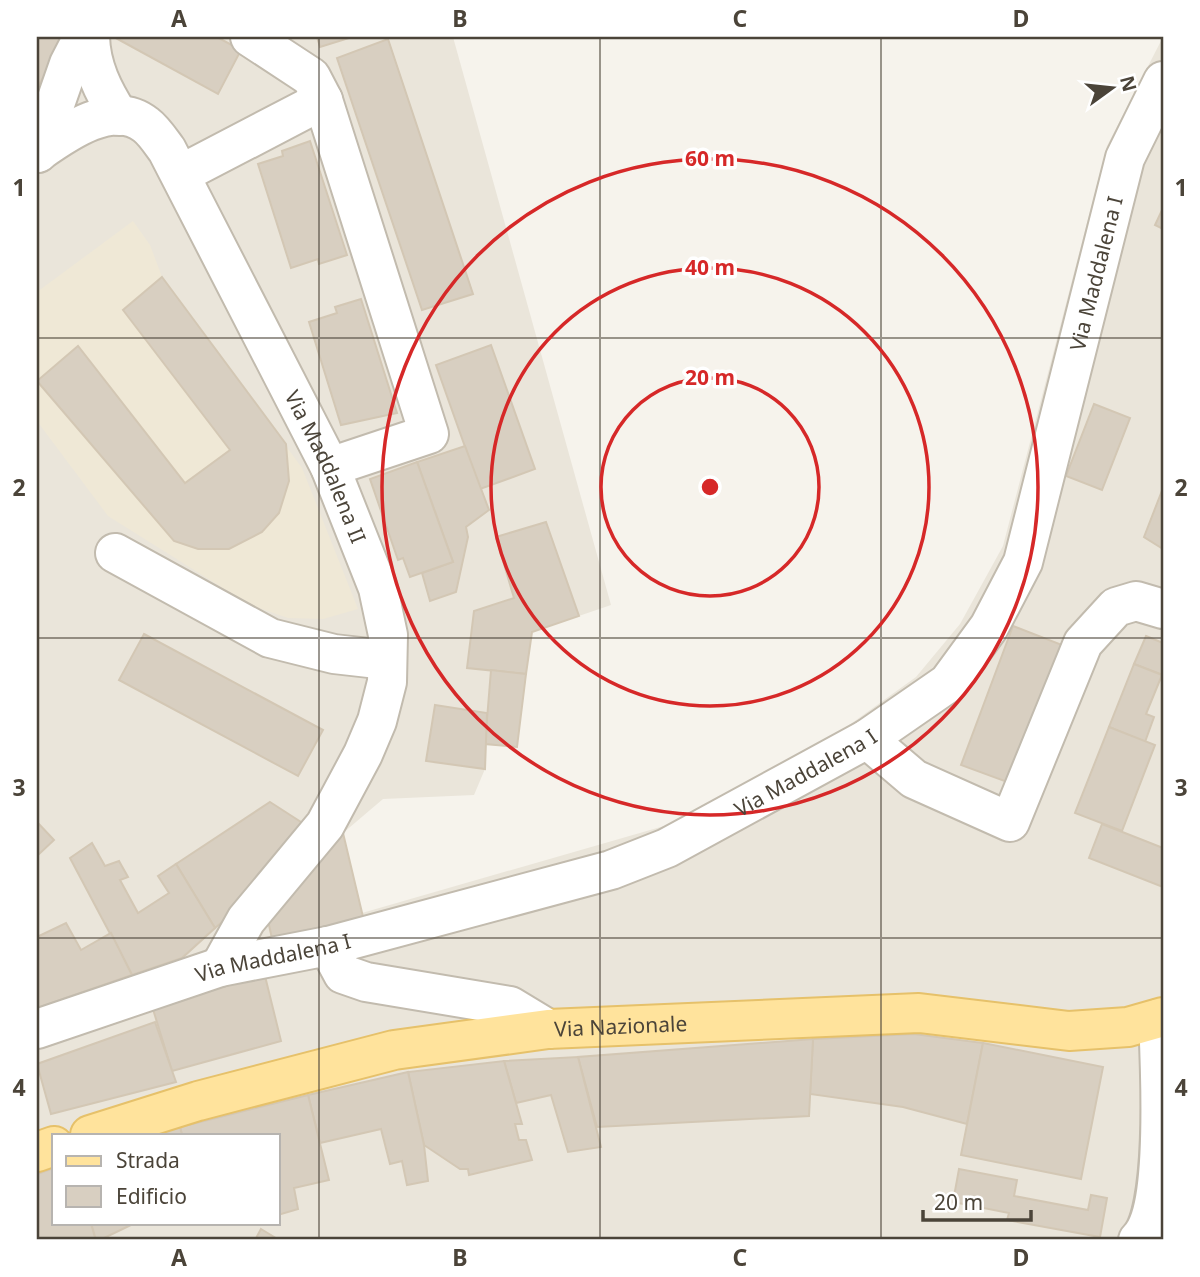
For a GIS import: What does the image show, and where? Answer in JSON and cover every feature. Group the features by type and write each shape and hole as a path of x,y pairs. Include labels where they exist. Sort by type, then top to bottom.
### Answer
{"main road":[{"name":"Via Nazionale","path":"93,1134 198,1101 394,1050 548,1029 919,1013 1069,1031 1128,1027 1161,1018"}],"street":[{"path":"37,153 69,64 83,37"},
{"path":"37,153 97,117 119,116 103,90 93,64 90,37"},
{"path":"250,37 311,77 323,100 429,434 330,467"},
{"name":"Via Maddalena I","path":"37,1029 220,967 328,946 611,870 667,848 867,739 948,683 989,628 1023,562 1125,158 1163,81"},
{"path":"180,174 323,100"},
{"name":"Via Maddalena II","path":"119,116 145,123 167,150 180,174 330,467 378,588 388,635 387,682 377,721 325,825 246,920 220,967"},
{"path":"115,553 270,638 334,654 387,660"},
{"path":"867,739 914,779 1010,822 1083,643 1116,607 1136,601 1163,609"},
{"path":"328,946 343,974 366,982 510,1006 548,1029"},
{"path":"1150,1237 1161,1096 1161,1018"}],"shaded area":[{"path":"37,37 453,37 611,605 532,632 517,747 485,744 485,769 474,795 383,799 343,833 362,913 671,824 845,728 916,677 960,624 1003,546 1107,146 1163,37 1163,1240 37,1240"},
{"path":"133,221 150,245 162,277 302,468 358,609 323,619 288,618 250,605 108,516 37,421 37,292"}],"building":[{"path":"37,37 67,37 37,88"},
{"path":"114,37 217,37 241,50 218,94"},
{"path":"317,37 352,37 320,47"},
{"path":"388,39 473,294 422,310 337,58"},
{"path":"310,141 347,255 319,264 318,259 291,268 258,164 283,156 282,151"},
{"path":"1163,208 1163,229 1155,225"},
{"path":"162,277 286,444 289,481 279,513 262,532 229,549 198,549 174,541 37,381 78,346 185,483 230,450 123,310"},
{"path":"361,299 397,413 341,425 309,322 337,313 335,307"},
{"path":"491,345 535,469 480,489 436,365"},
{"path":"1094,404 1130,418 1102,490 1066,476"},
{"path":"465,446 489,510 466,527 468,537 456,592 430,601 422,573 453,562 417,462"},
{"path":"417,462 453,562 410,577 403,558 398,560 370,479"},
{"path":"1163,488 1163,549 1144,537"},
{"path":"546,522 579,616 532,632 526,674 467,668 474,611 514,598 496,537"},
{"path":"1013,626 1062,645 1010,783 961,765"},
{"path":"144,634 323,730 298,776 119,680"},
{"path":"1146,636 1163,643 1163,675 1134,664"},
{"path":"1134,664 1162,675 1146,714 1154,717 1145,742 1109,727"},
{"path":"491,670 526,674 517,747 485,744"},
{"path":"435,705 487,713 485,769 426,761"},
{"path":"1109,727 1155,745 1122,831 1075,813"},
{"path":"270,802 304,824 234,912 215,928 176,864"},
{"path":"37,822 54,840 37,856"},
{"path":"1102,824 1163,848 1163,887 1089,858"},
{"path":"343,833 364,921 273,943 267,916"},
{"path":"92,843 105,866 119,861 128,877 120,880 138,913 169,893 158,876 176,864 215,928 182,958 132,975 70,858"},
{"path":"66,923 81,950 111,933 132,975 37,1008 37,937"},
{"path":"264,972 281,1041 172,1071 152,1006"},
{"path":"155,1022 176,1082 51,1114 37,1064"},
{"path":"914,1034 983,1043 967,1124 903,1107 810,1094 813,1039"},
{"path":"813,1039 809,1116 597,1127 578,1057"},
{"path":"983,1043 1103,1067 1081,1179 961,1155"},
{"path":"578,1057 601,1147 568,1152 551,1095 516,1103 504,1061"},
{"path":"504,1061 522,1124 515,1124 519,1140 526,1140 532,1160 469,1175 468,1169 460,1169 424,1145 408,1072"},
{"path":"408,1072 424,1145 428,1181 407,1185 402,1161 390,1164 381,1129 320,1143 308,1095"},
{"path":"308,1095 329,1180 294,1188 298,1209 280,1214 280,1134 182,1134 180,1127"},
{"path":"180,1127 182,1134 155,1134"},
{"path":"52,1169 52,1224 91,1224 96,1240 37,1238 37,1174"},
{"path":"959,1169 1017,1180 1014,1196 1088,1210 1091,1195 1107,1198 1100,1237 1007,1220 1009,1213 953,1202"},
{"path":"91,1224 133,1224 100,1240 96,1240"},
{"path":"261,1229 279,1240 255,1240"}]}
